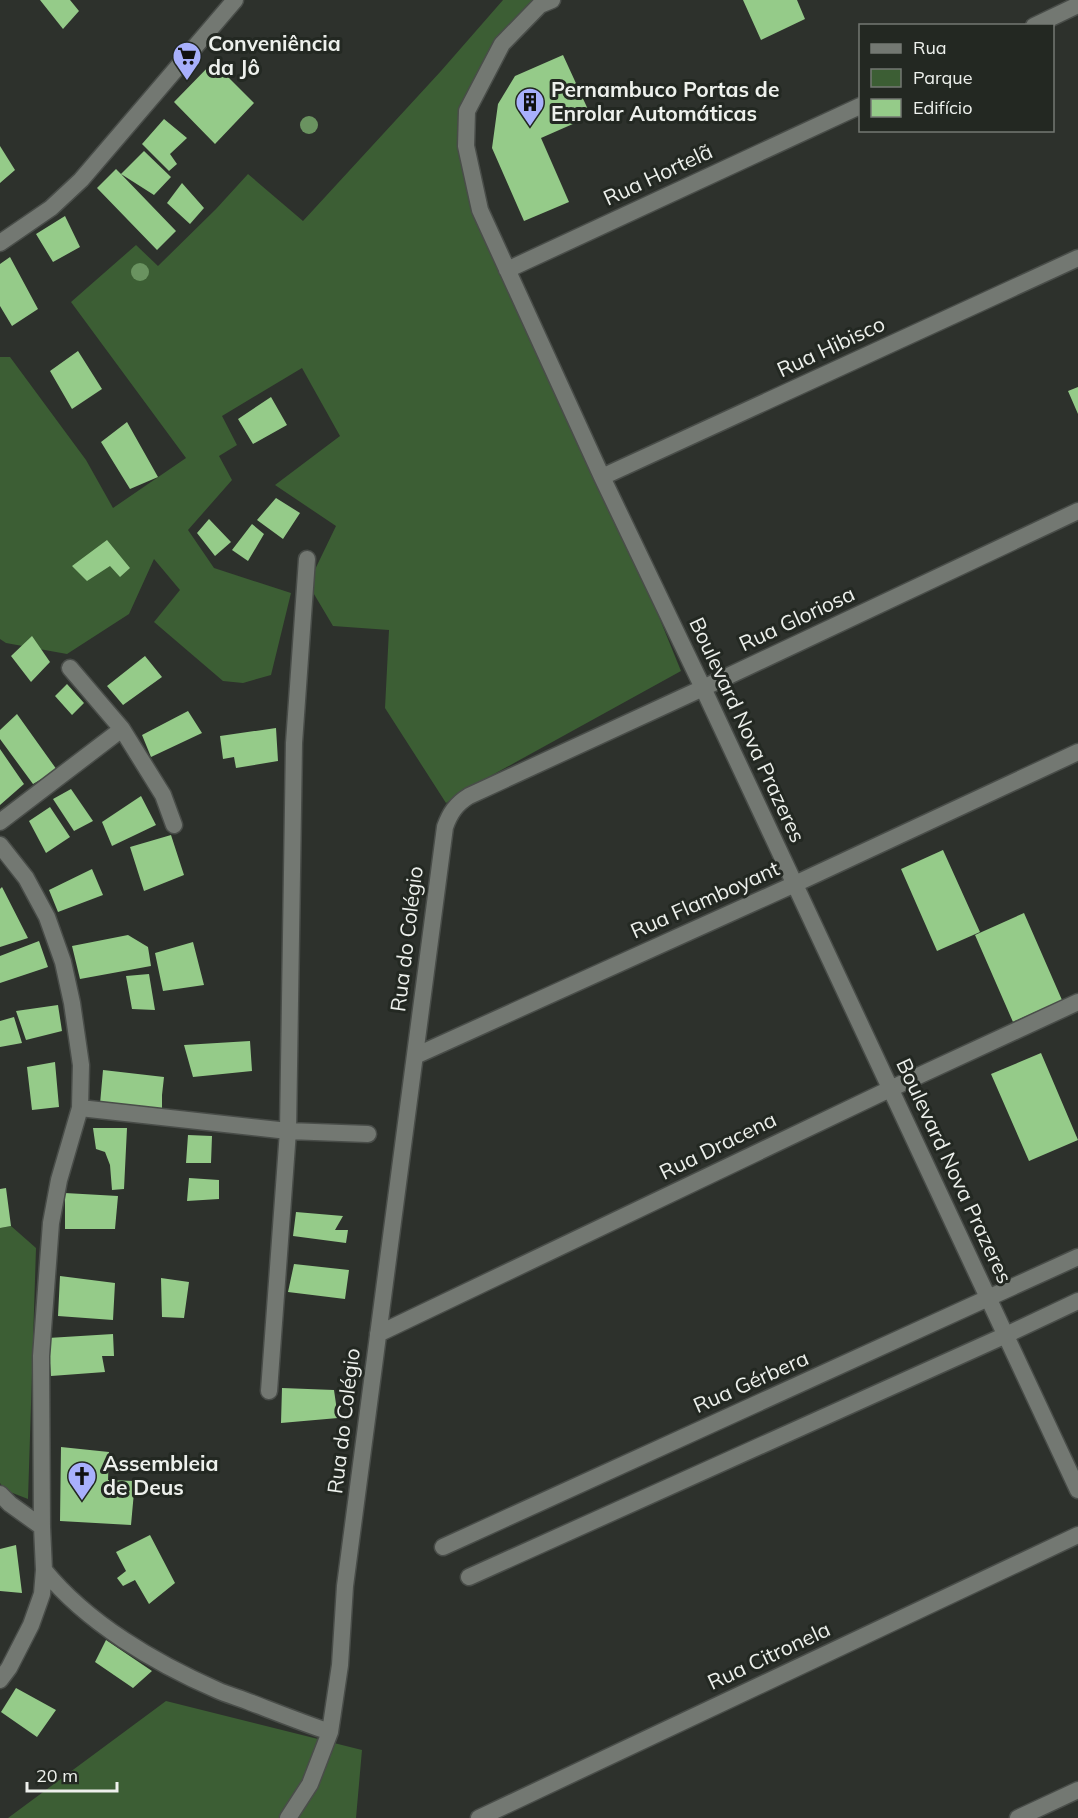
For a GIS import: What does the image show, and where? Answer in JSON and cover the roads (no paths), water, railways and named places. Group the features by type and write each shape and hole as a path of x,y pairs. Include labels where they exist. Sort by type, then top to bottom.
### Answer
{"street":[{"path":"0,243 51,208 81,180 235,0"},
{"name":"Boulevard Nova Prazeres","path":"552,0 540,5 502,44 467,111 466,146 480,210 602,477 1078,1490"},
{"path":"1038,24 1078,5"},
{"name":"Rua Hortelã","path":"507,270 859,107"},
{"name":"Rua Hibisco","path":"602,477 1078,258"},
{"name":"Rua Gloriosa","path":"469,795 703,688 1078,511"},
{"path":"269,1391 288,1131 294,743 307,560"},
{"path":"70,668 122,729 157,784 174,825"},
{"path":"0,822 122,729"},
{"name":"Rua Flamboyant","path":"415,1056 795,885 1078,752"},
{"name":"Rua do Colégio","path":"288,1818 310,1784 330,1732 340,1665 345,1586 445,827 454,809 469,795"},
{"path":"0,845 26,878 47,917 63,962 72,1003 81,1065 80,1108 59,1180 51,1222 41,1356 44,1570 42,1594 32,1625 9,1668 0,1679"},
{"name":"Rua Dracena","path":"378,1334 890,1089 1078,1002"},
{"path":"80,1108 288,1131 368,1134"},
{"name":"Rua Gérbera","path":"443,1547 1078,1257"},
{"path":"469,1577 1078,1301"},
{"path":"3,1504 42,1527"},
{"name":"Rua Citronela","path":"479,1818 1078,1534"},
{"path":"44,1570 57,1586 88,1614 126,1641 185,1675 296,1721 330,1732"},
{"path":"1018,1818 1078,1790"}],"place":[{"name":"Conveniência da Jô","path":"187,82"},
{"name":"Pernambuco Portas de Enrolar Automáticas","path":"530,128"},
{"name":"Assembleia de Deus","path":"82,1502"}]}
